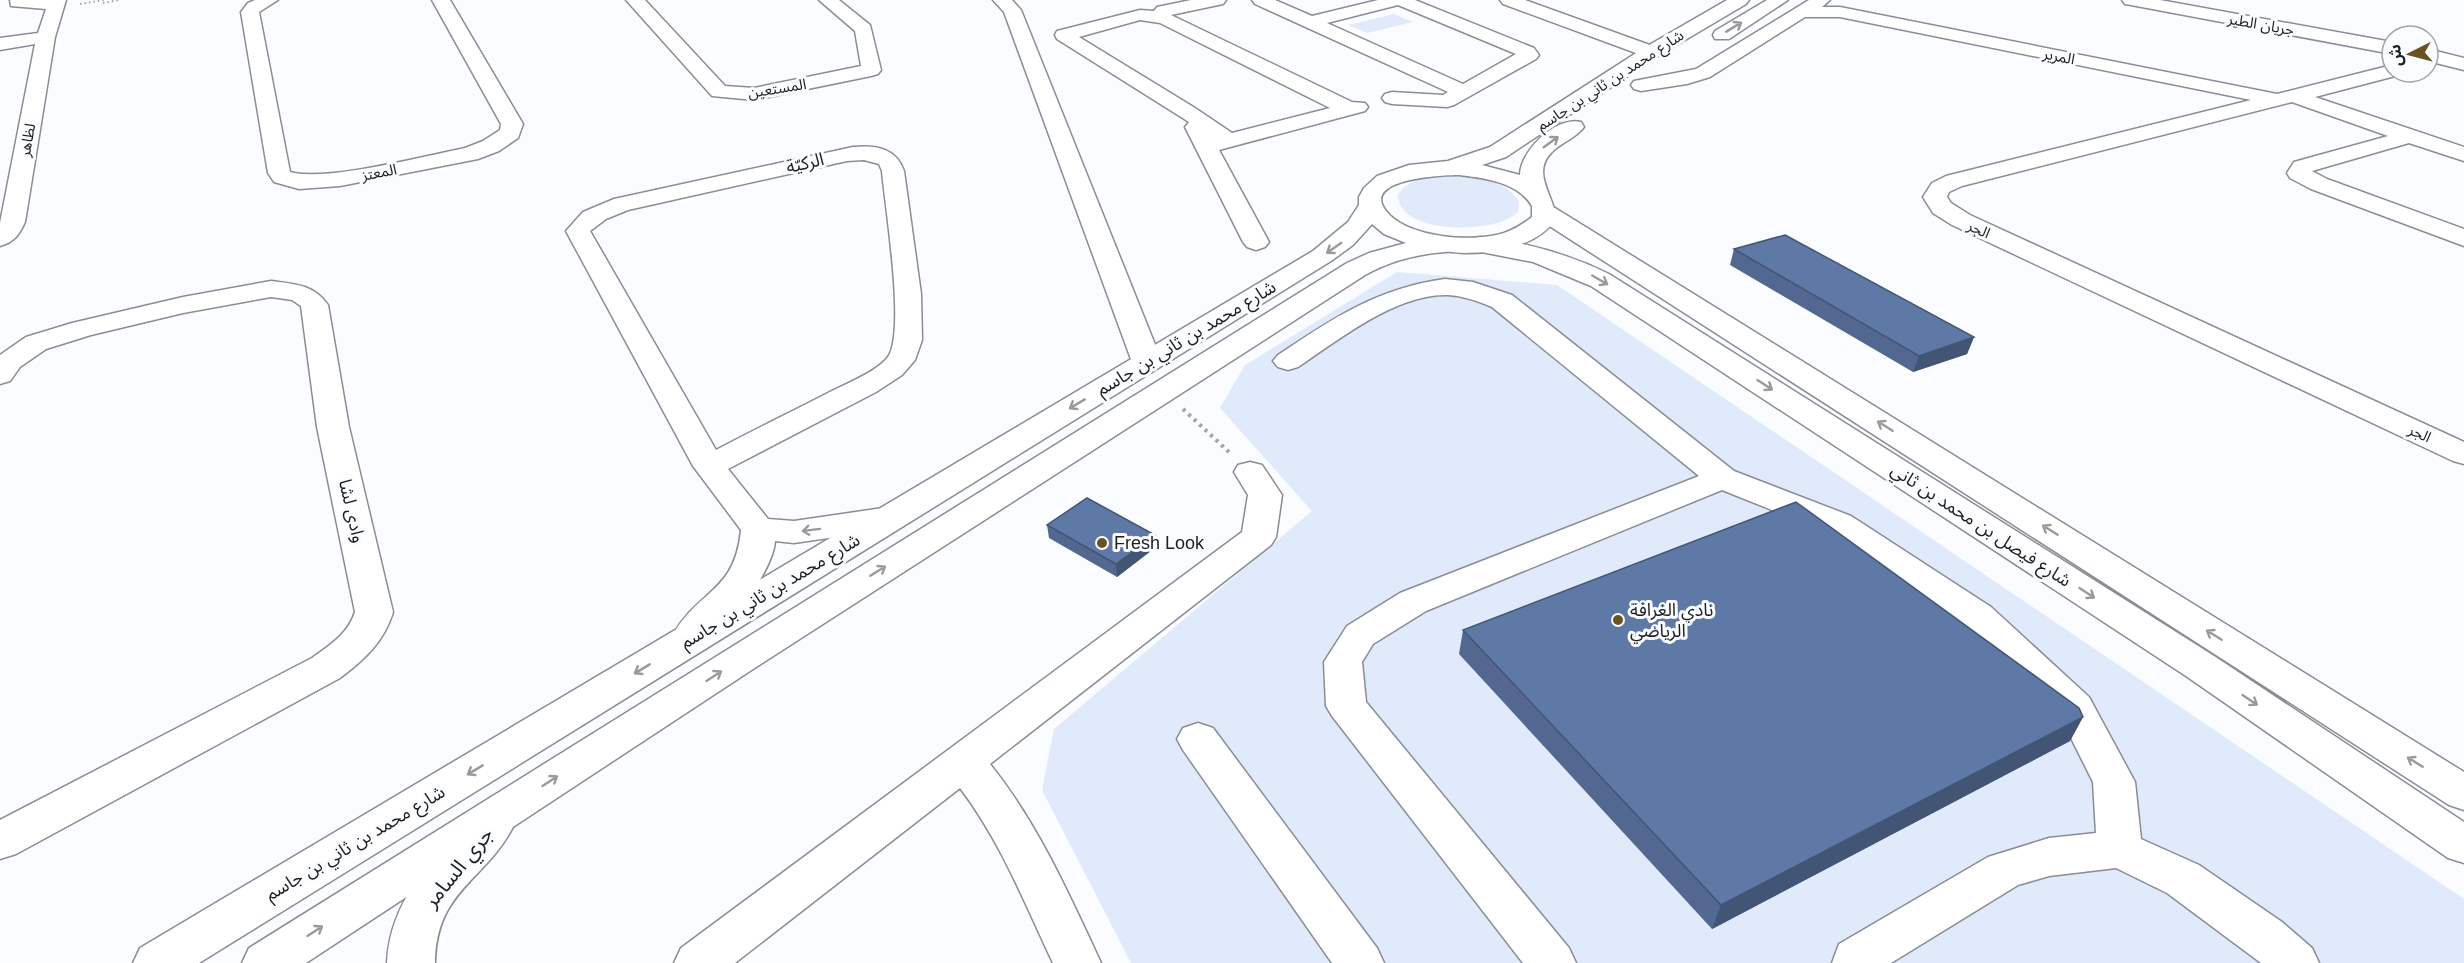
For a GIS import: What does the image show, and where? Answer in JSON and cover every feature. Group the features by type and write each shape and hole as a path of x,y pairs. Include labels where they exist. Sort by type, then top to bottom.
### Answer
{"street":[{"name":"المعتز","path":"269,0 250,12 279,173 289,180 311,183 470,154 491,146 510,133 512,124 441,0"},
{"name":"المستعين","path":"635,0 719,92 754,94 871,70 864,29 828,0"},
{"path":"1002,0 1012,10 1045,31 1064,35 1188,112 1218,143 1256,242"},
{"path":"1163,11 1217,0"},
{"path":"1261,0 1456,87"},
{"path":"1218,143 1392,98 1456,87 1528,55 1527,52 1400,0 1310,22"},
{"path":"1509,0 1651,52"},
{"name":"شارع محمد بن ثاني بن جاسم","path":"266,963 506,809 1154,376 1349,237 1364,220 1371,205 1374,190 1390,178 1415,171 1445,168 1479,160 1498,152 1651,52 1740,0"},
{"name":"شارع محمد بن ثاني بن جاسم","path":"1706,44 1779,0"},
{"name":"شارع محمد بن ثاني بن جاسم","path":"1688,56 1634,90 1703,73 1820,0"},
{"name":"المرير","path":"1820,0 1828,7 1840,12"},
{"name":"جريان الطير","path":"2131,0 2380,46"},
{"path":"14,2 61,3"},
{"name":"لظاهر","path":"0,238 12,227 46,37 61,3"},
{"path":"1551,15 1571,12 1572,4"},
{"name":"المرير","path":"1802,12 1840,12 2285,98 2464,154"},
{"path":"1045,31 1140,15 1164,18 1349,109"},
{"path":"1045,31 1044,62 1154,376"},
{"path":"0,44 46,37"},
{"path":"2440,60 2464,64"},
{"name":"الجر","path":"2380,74 1953,181 1940,188 1935,197 1942,208 1961,220 2464,454"},
{"name":"شارع محمد بن ثاني بن جاسم","path":"1541,203 1532,169 1543,147 1592,116"},
{"path":"2410,136 2302,167 2298,173 2319,184 2464,238"},
{"name":"الركيّة","path":"709,466 865,386 889,371 903,356 908,338 908,309 893,171 889,160 869,153 847,154 622,204 596,214 580,227 579,236 709,466 758,529"},
{"name":"شارع فيصل بن محمد بن ثاني","path":"1445,168 1497,175 1519,183 1541,203 2464,793"},
{"path":"1371,205 1378,217 1394,229 1418,238 1463,244 1522,237 1539,226 1541,203"},
{"name":"شارع محمد بن ثاني بن جاسم","path":"157,963 890,518 1376,258 1409,249 1463,244"},
{"name":"شارع فيصل بن محمد بن ثاني","path":"1463,244 1510,247 1547,256 1600,280 2200,666 2464,845"},
{"path":"1288,361 1360,313 1400,294 1464,288 1487,292 1502,301 1722,478 1839,524 1978,616 2075,706 2114,782 2120,849"},
{"name":"وادى لشا","path":"0,375 10,361 36,343 82,328 253,291 288,290 307,297 314,305 333,427 374,612 371,623 357,644 326,668 0,841"},
{"path":"698,963 1259,537 1264,495 1250,472"},
{"path":"1552,963 1346,706 1343,662 1360,635 1413,602 1722,478"},
{"path":"679,646 722,604 743,578 756,554 758,529 794,532 890,518"},
{"path":"1198,740 1360,963"},
{"path":"963,761 999,807 1017,837 1077,963"},
{"name":"جري السامر","path":"411,963 411,934 427,904 506,809"},
{"path":"1856,963 1856,959 2004,870 2049,857 2120,849 2183,879 2265,937 2295,963"}],"path":[{"path":"61,3 104,0"},
{"path":"78,6 119,0"},
{"path":"1154,376 1250,472"}],"shaded area":[{"path":"1394,14 1413,22 1367,33 1348,25"},
{"path":"1444,175 1485,179 1504,187 1519,201 1518,212 1507,220 1490,225 1450,227 1430,224 1414,218 1402,208 1398,195 1407,185 1418,180"},
{"name":"نادي الغرافة الرياضي","path":"1397,272 1557,285 2464,899 2464,963 1131,963 1042,790 1054,729 1312,511 1220,408 1245,365"}],"building":[{"path":"1785,235 1974,337 1919,356 1734,249"},
{"name":"Fresh Look","path":"1087,498 1155,535 1116,564 1047,525"},
{"path":"1796,502 2079,708 2083,717 1721,905 1463,630"}],"place":[{"name":"Fresh Look","path":"1102,543"},
{"name":"نادي الغرافة الرياضي","path":"1618,620"}]}
